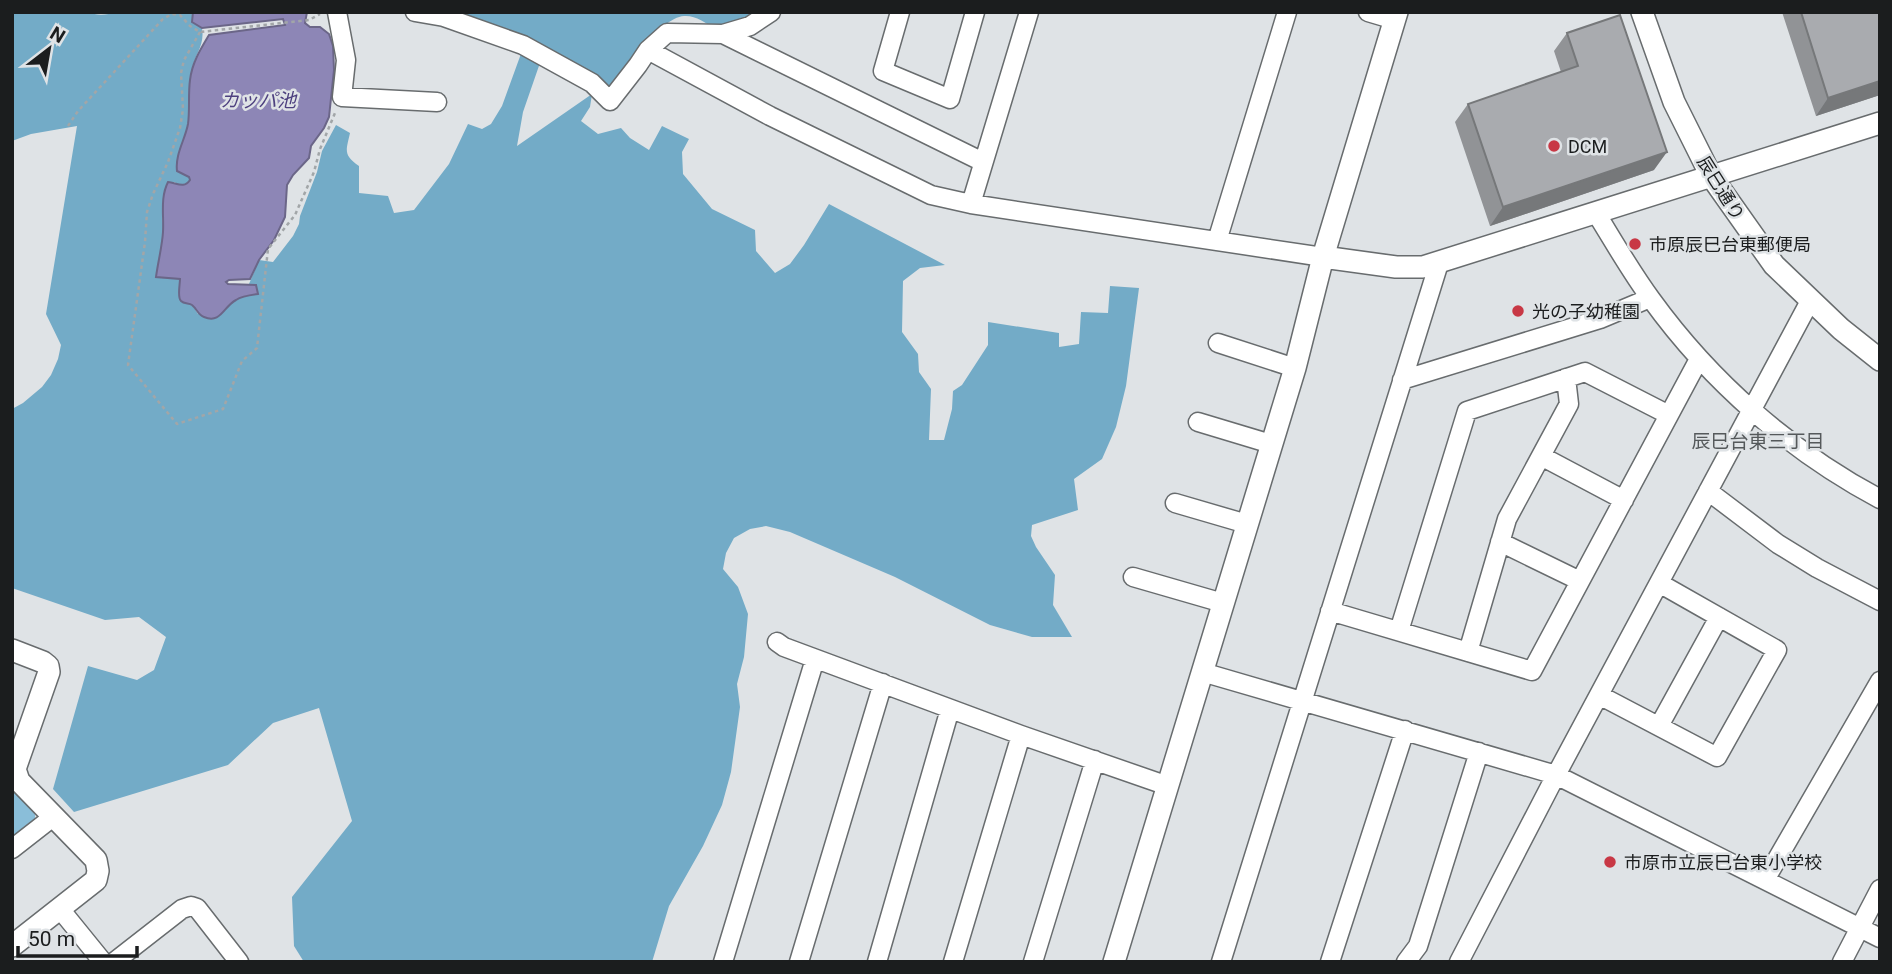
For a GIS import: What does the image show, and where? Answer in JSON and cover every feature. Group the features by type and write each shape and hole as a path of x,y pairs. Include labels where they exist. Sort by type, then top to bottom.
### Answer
{"street":[{"path":"337,12 346,60 342,97 437,102"},
{"path":"415,12 444,17 523,46 592,83 610,101 648,50 667,33 723,34 750,26 771,12"},
{"path":"900,12 883,71 950,99 975,12"},
{"path":"1217,241 1287,12"},
{"path":"1114,962 1272,444 1323,257 1396,16 1368,12"},
{"name":"辰巳通り","path":"1642,12 1674,102 1711,176 1774,265 1840,329 1880,360"},
{"path":"971,204 1025,13"},
{"path":"723,34 984,162"},
{"path":"648,50 770,116 931,195 971,204 1410,268 1439,263 1880,123"},
{"path":"1596,213 1650,298 1699,359 1751,410 1827,469 1880,499"},
{"path":"1221,962 1439,263"},
{"path":"1402,380 1600,319 1650,298"},
{"path":"1459,962 1810,301"},
{"path":"1218,343 1294,368"},
{"path":"1330,611 1532,671 1699,359"},
{"path":"1399,631 1467,411 1585,372 1669,415"},
{"path":"1468,652 1507,519 1569,404 1566,378"},
{"path":"1198,422 1272,444"},
{"path":"1541,456 1624,500"},
{"path":"1708,491 1779,544 1817,568 1880,601"},
{"path":"1175,503 1247,524"},
{"path":"1500,542 1580,581"},
{"path":"1133,577 1223,603"},
{"path":"1599,695 1717,757 1777,650 1659,583"},
{"path":"1659,726 1719,617"},
{"path":"777,642 784,648 1168,786"},
{"path":"12,650 43,662 48,666 49,672 15,769 19,781 96,860 98,871 96,880 12,946"},
{"path":"723,962 815,659"},
{"path":"1202,671 1556,775 1880,938"},
{"path":"1765,880 1880,681"},
{"path":"799,962 883,683"},
{"path":"877,962 950,709"},
{"path":"1331,962 1405,730"},
{"path":"953,962 1021,735"},
{"path":"1406,962 1418,946 1479,752"},
{"path":"1033,962 1095,761"},
{"path":"12,849 54,817"},
{"path":"1842,962 1880,889"},
{"path":"114,962 182,909 191,906 197,908 236,961"},
{"path":"60,909 103,962"}],"path":[{"path":"68,126 78,111 163,19 172,14 180,15 200,32 309,20 323,12"},
{"path":"200,32 184,60 181,73 183,109 180,128 147,212 128,365 177,424 223,409 242,361 257,348 268,249 295,215 342,97"}],"shaded area":[{"path":"12,12 89,12 102,15 115,12 193,12 192,22 202,28 202,39 192,69 188,124 177,165 177,171 190,180 182,186 174,182 162,217 164,230 156,277 180,279 179,298 193,306 198,314 226,306 238,298 257,294 254,286 249,284 259,260 273,262 293,236 322,151 336,125 350,133 347,152 350,159 359,166 359,193 388,196 394,213 414,210 449,164 468,124 482,129 491,124 502,106 522,51 541,60 523,112 517,146 592,94 590,107 581,121 598,134 621,128 630,138 649,150 662,126 689,139 682,152 683,174 712,209 755,230 756,251 775,273 790,264 829,204 945,265 920,268 903,281 902,332 918,354 919,372 931,389 929,440 944,440 952,409 953,391 962,385 988,345 988,322 1059,333 1059,347 1079,344 1081,312 1108,313 1110,286 1139,288 1126,386 1116,427 1102,459 1074,479 1078,510 1032,525 1031,536 1036,547 1055,575 1053,605 1072,637 1032,637 990,625 895,577 790,532 766,526 750,529 734,538 726,553 723,569 738,587 748,614 744,657 737,684 740,707 731,772 722,805 703,846 669,906 652,962 304,962 294,946 292,897 352,821 319,708 273,723 228,765 74,812 53,789 88,666 137,680 154,670 166,637 139,617 105,620 12,588 12,409 42,387 58,359 61,345 46,314 77,126 31,134 12,141"},
{"path":"447,12 766,12 714,28 692,17 674,19 643,47 608,92"},
{"path":"12,786 35,809 35,822 12,839"}],"water":[{"name":"カッパ池","path":"193,12 307,12 305,23 310,27 320,27 329,34 333,46 334,70 329,117 311,146 309,158 287,185 285,217 250,279 226,282 256,285 258,294 238,299 218,317 210,319 202,316 192,305 181,301 180,279 156,277 162,238 163,200 168,182 183,185 190,180 177,171 177,165 188,124 191,74 209,35 285,25 283,19 202,28 192,22"}],"building":[{"path":"1801,12 1880,12 1880,81 1828,98"},
{"name":"DCM","path":"1620,15 1667,152 1503,207 1468,104 1578,66 1567,33"}],"place":[{"name":"DCM","path":"1554,146"},
{"name":"市原辰巳台東郵便局","path":"1635,244"},
{"name":"光の子幼稚園","path":"1518,311"},
{"name":"市原市立辰巳台東小学校","path":"1610,862"}],"district":[{"name":"辰巳台東三丁目","path":"1758,441"}]}
